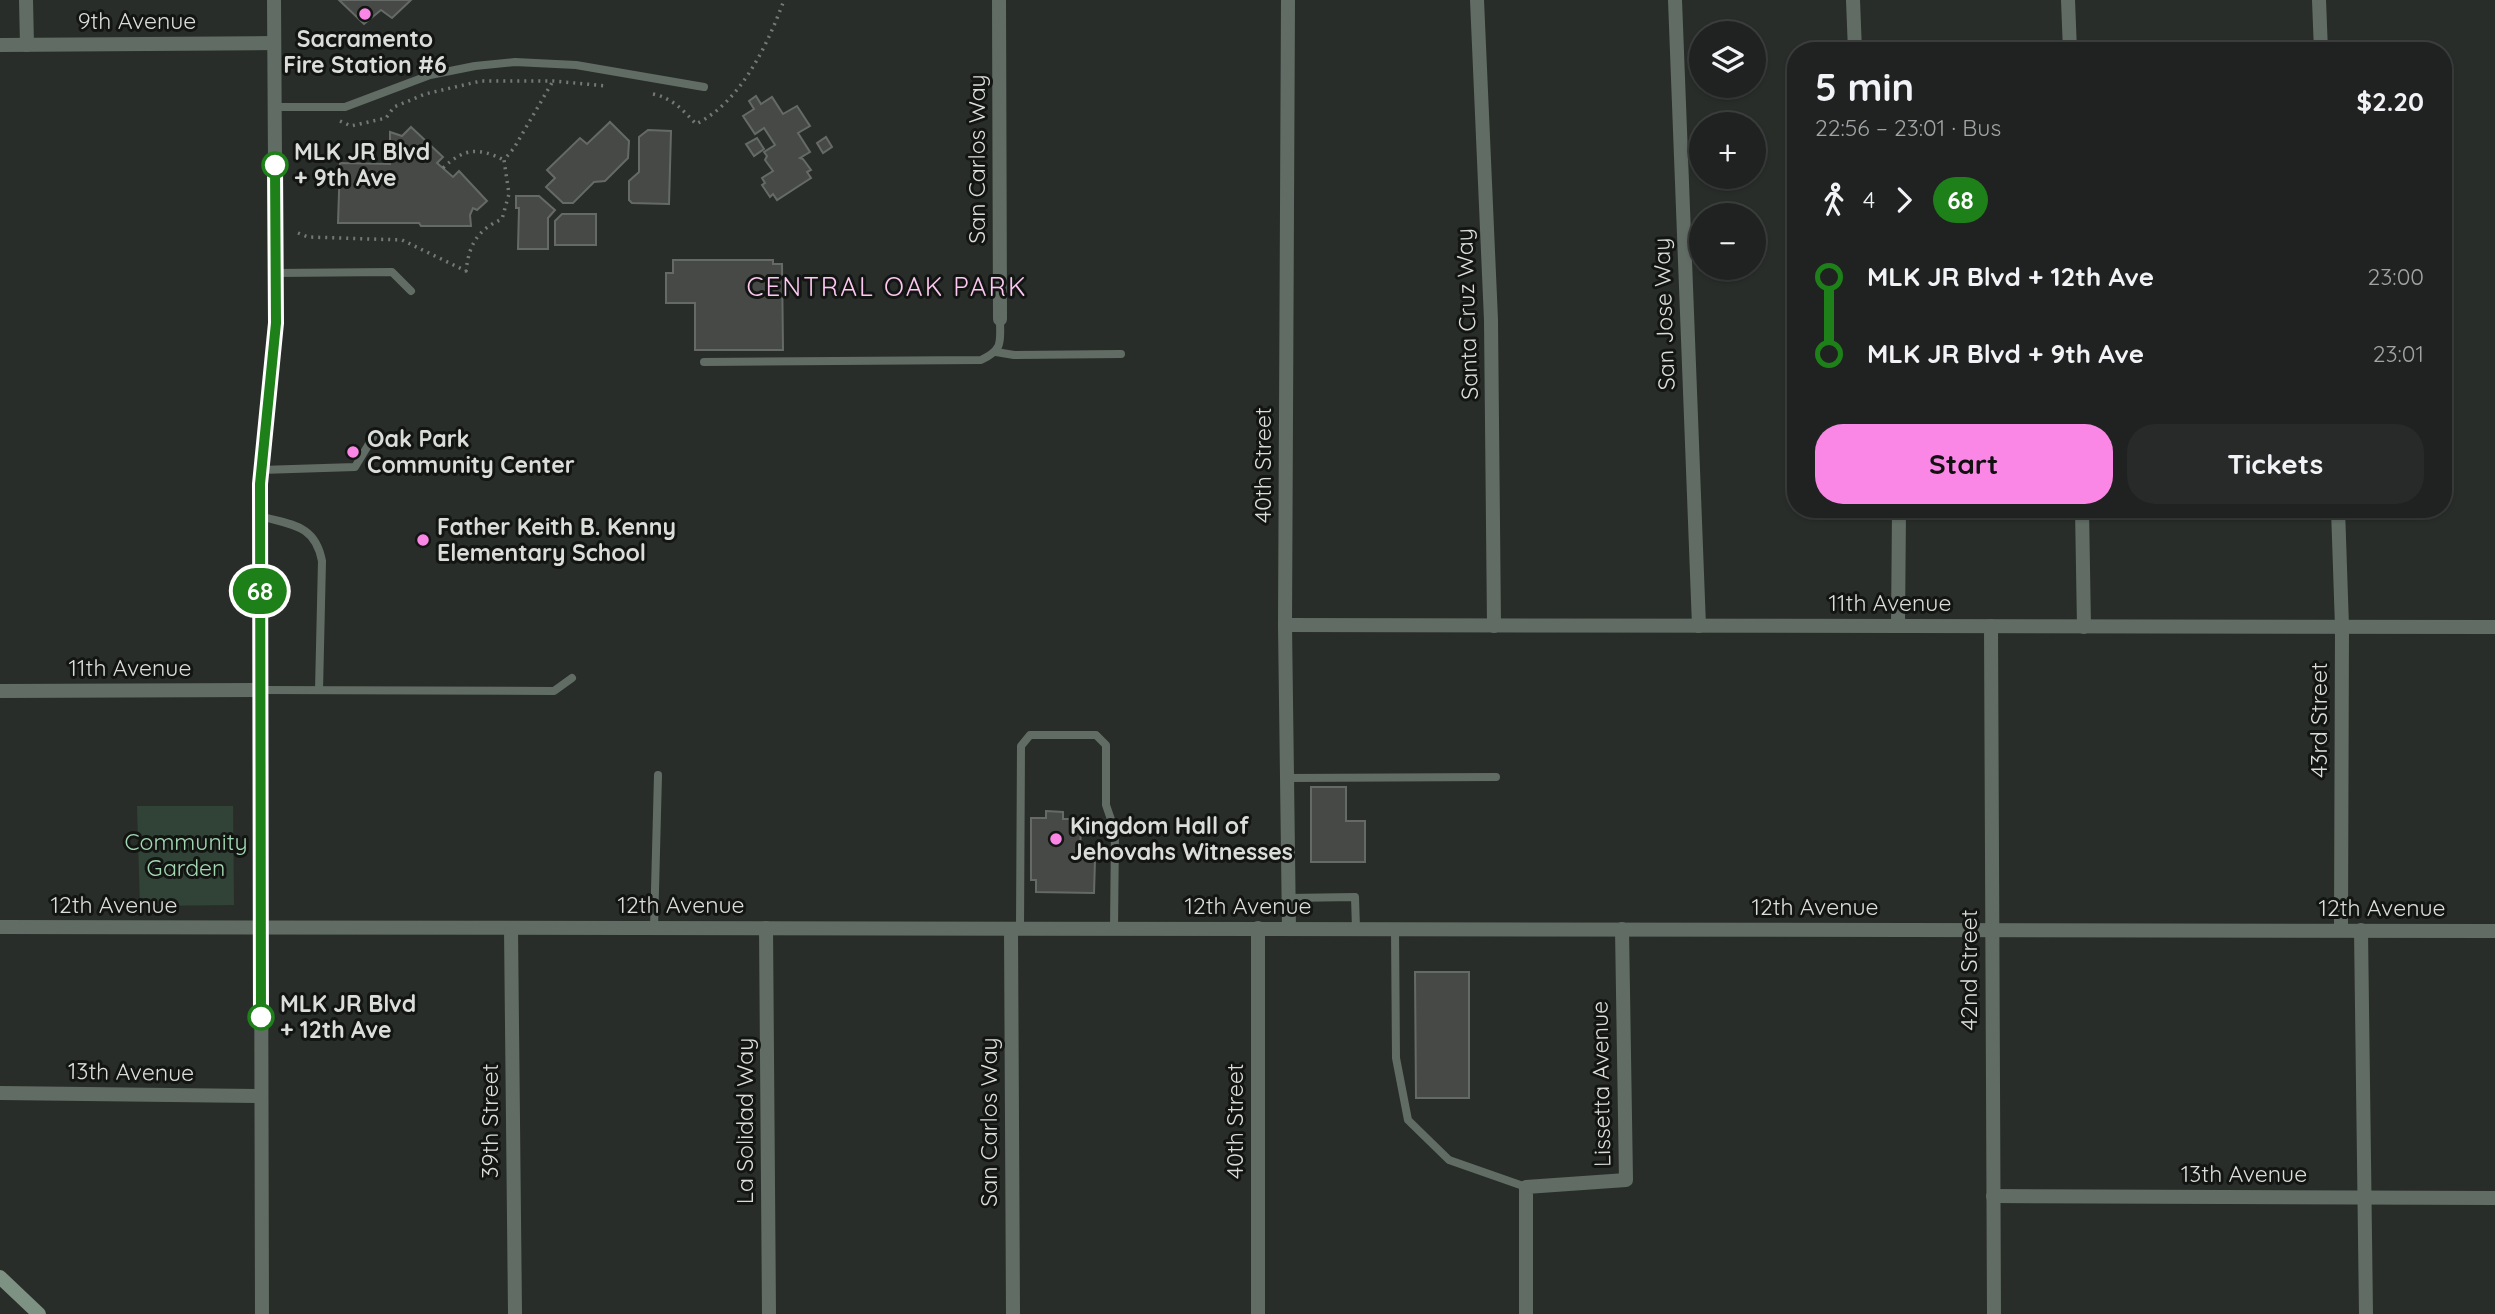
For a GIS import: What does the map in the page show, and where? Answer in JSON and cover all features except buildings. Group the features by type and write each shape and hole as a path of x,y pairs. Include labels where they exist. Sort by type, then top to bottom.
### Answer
{"main road":[{"path":"0,1277 39,1314"}],"street":[{"path":"26,0 27,45"},
{"path":"262,1314 260,516 261,470 276,323 274,0"},
{"name":"San Carlos Way","path":"999,0 1000,319"},
{"name":"40th Street","path":"1288,0 1285,625 1289,929"},
{"name":"Santa Cruz Way","path":"1477,0 1491,320 1494,626"},
{"name":"San Jose Way","path":"1675,0 1699,626"},
{"path":"1853,0 1855,42"},
{"path":"2068,0 2070,42"},
{"path":"2319,0 2321,42"},
{"name":"9th Avenue","path":"0,45 274,43"},
{"path":"1898,626 1899,518"},
{"path":"2082,518 2084,627"},
{"name":"43rd Street","path":"2338,518 2342,627 2341,930"},
{"name":"11th Avenue","path":"1285,625 2495,627"},
{"name":"42nd Street","path":"1991,626 1994,1314"},
{"name":"11th Avenue","path":"0,691 260,690"},
{"name":"12th Avenue","path":"0,928 2495,931"},
{"name":"39th Street","path":"512,928 515,1314"},
{"name":"La Solidad Way","path":"766,928 769,1314"},
{"name":"San Carlos Way","path":"1013,1314 1015,929"},
{"name":"40th Street","path":"1258,929 1258,1314"},
{"name":"Lissetta Avenue","path":"1527,1187 1626,1180 1622,929"},
{"path":"2361,930 2366,1314"},
{"name":"13th Avenue","path":"0,1093 261,1096"},
{"path":"1527,1187 1527,1314"},
{"name":"13th Avenue","path":"1993,1196 2495,1198"}],"lane":[{"path":"274,107 345,107 430,75 515,62 576,65 704,86"},
{"path":"275,273 392,272 411,291"},
{"path":"704,362 981,360 996,352 1000,345 1000,319"},
{"path":"996,352 1014,355 1121,354"},
{"path":"261,470 355,467 375,434"},
{"path":"260,516 304,528 319,545 322,561 319,690"},
{"path":"260,690 505,693 554,691 572,678"},
{"path":"1015,929 1021,746 1030,735 1096,735 1105,745 1106,805 1115,831 1114,929"},
{"path":"654,928 658,775"},
{"path":"1288,778 1496,777"},
{"path":"1289,898 1355,897 1356,929"},
{"path":"1395,929 1396,1058 1408,1121 1449,1160 1527,1187"}],"path":[{"path":"648,93 665,97 696,124 704,120 736,91 757,60 784,0"},
{"path":"339,120 351,127 386,117 394,107 425,94 481,81 553,81 611,87"},
{"path":"298,233 307,237 402,240 466,271 468,254 476,236 502,219 509,194 504,160 514,148 553,81"},
{"path":"443,168 457,155 471,152 489,153 504,160"}],"green space":[{"name":"Community Garden","path":"137,806 233,806 234,905 140,906"}],"bus line":[{"name":"68","path":"261,1017 260,484 276,323 275,165"}],"place":[{"name":"Sacramento Fire Station #6","path":"365,14"},
{"name":"MLK JR Blvd + 9th Ave","path":"275,165"},
{"name":"Oak Park Community Center","path":"353,452"},
{"name":"Father Keith B. Kenny Elementary School","path":"423,540"},
{"name":"Kingdom Hall of Jehovahs Witnesses","path":"1056,839"},
{"name":"MLK JR Blvd + 12th Ave","path":"261,1017"}],"district":[{"name":"CENTRAL OAK PARK","path":"887,287"}]}
